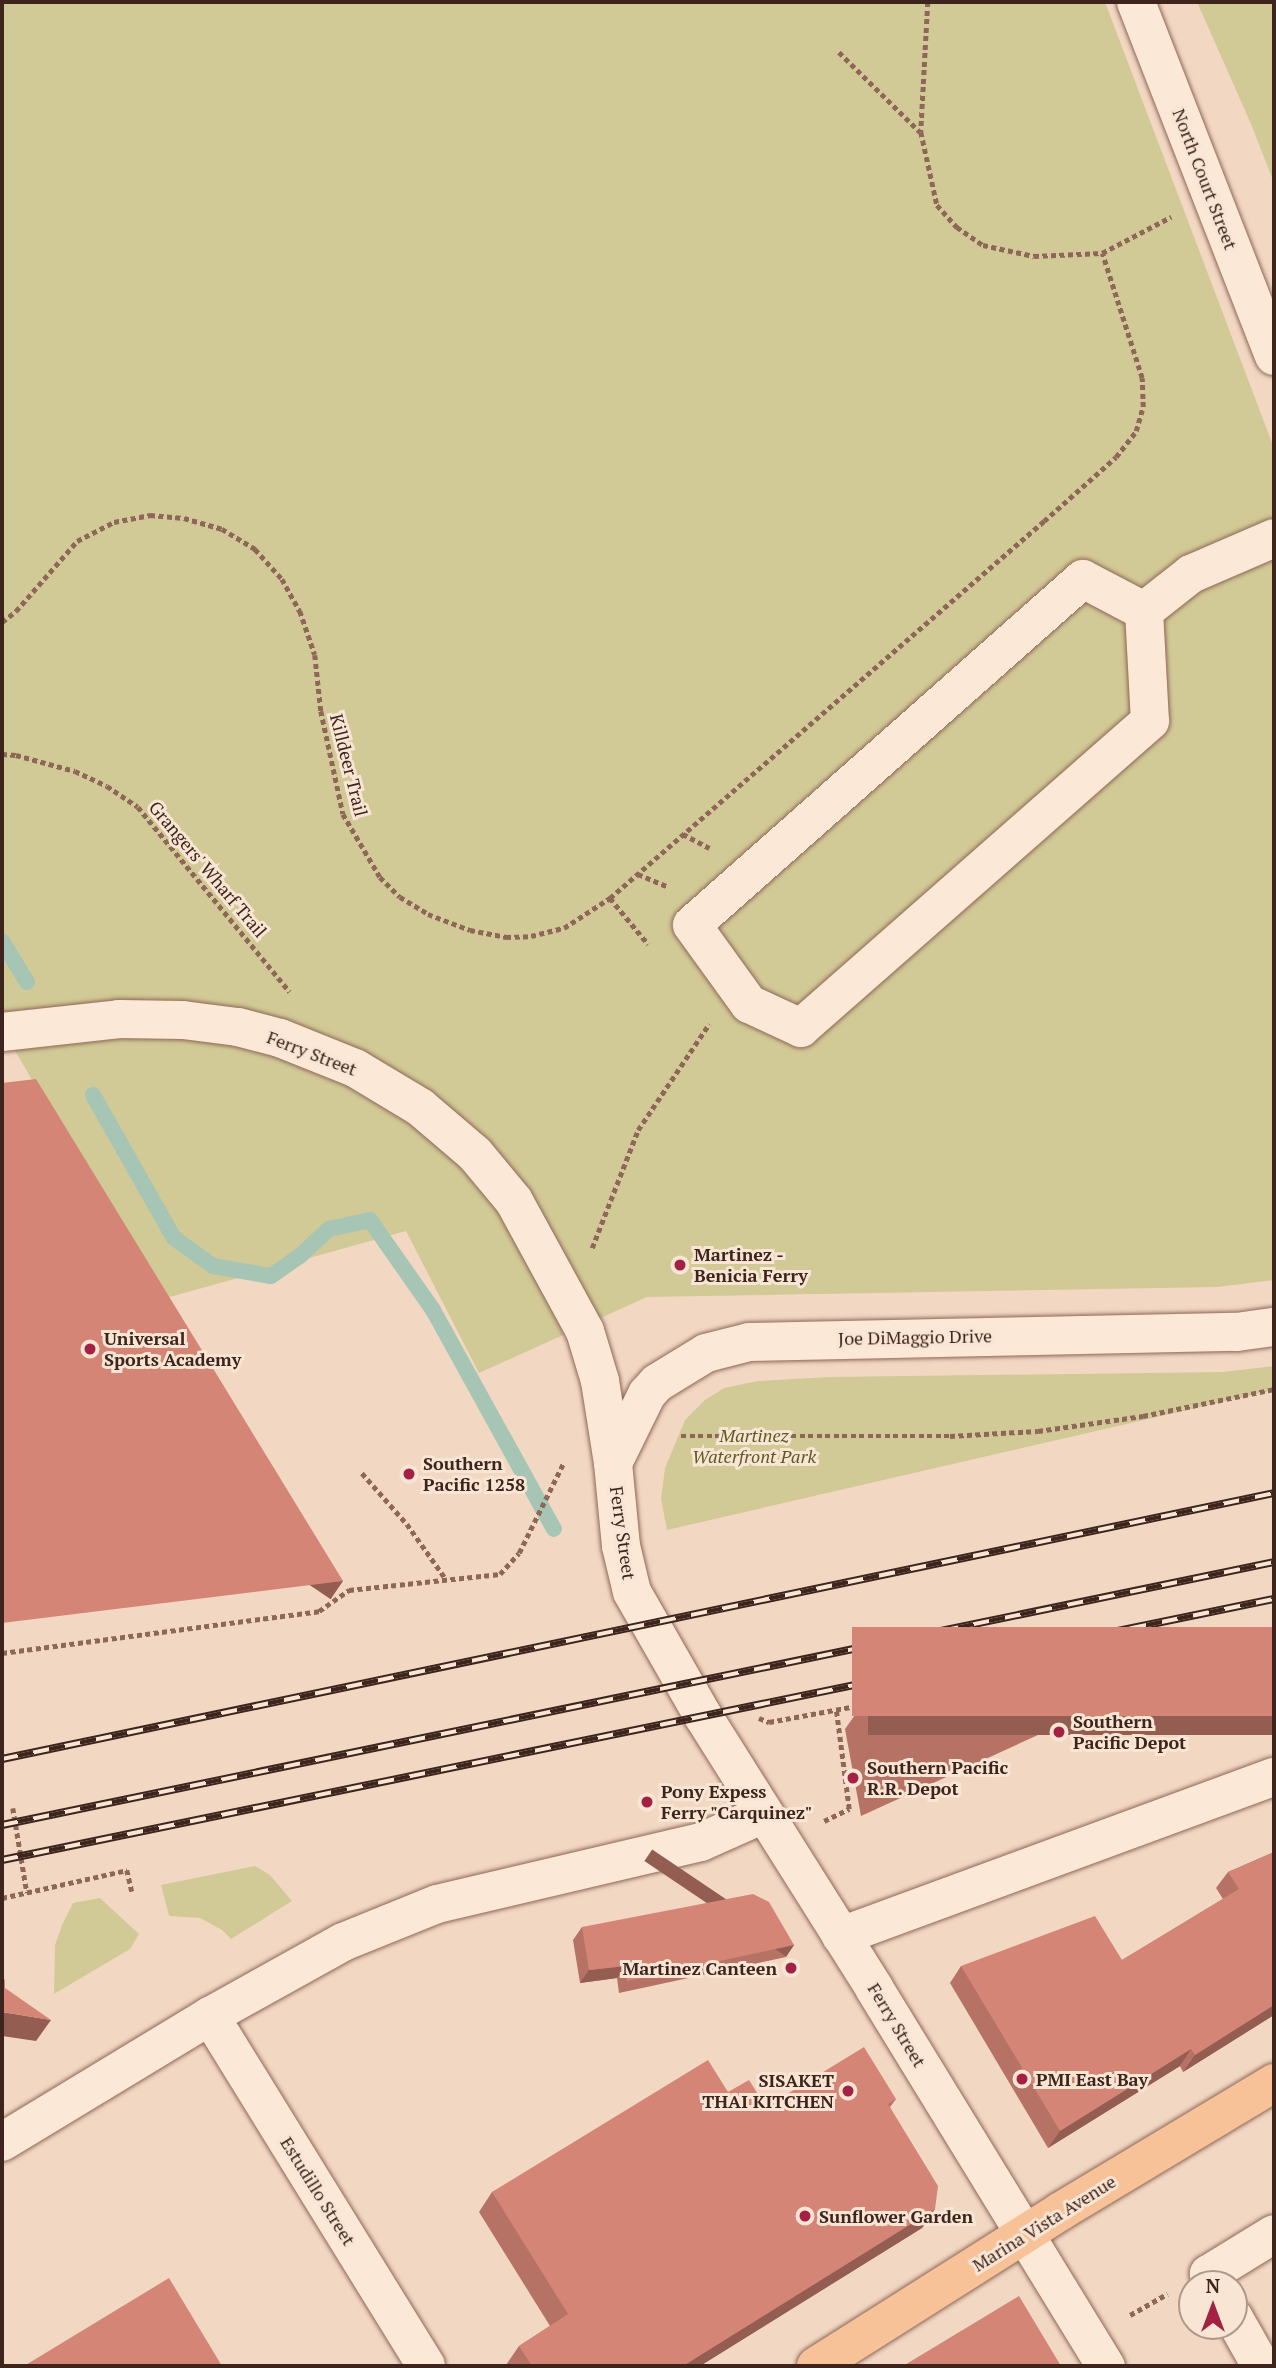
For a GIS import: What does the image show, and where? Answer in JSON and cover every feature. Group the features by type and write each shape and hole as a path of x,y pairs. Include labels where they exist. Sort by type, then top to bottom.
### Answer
{"main road":[{"name":"Marina Vista Avenue","path":"816,2366 1023,2235 1274,2083"}],"street":[{"name":"North Court Street","path":"1136,2 1274,356"},
{"path":"1143,611 1191,574 1274,538"},
{"path":"1083,579 1143,611 1150,721 801,1028 749,1004 692,925 1083,579"},
{"name":"Ferry Street","path":"2,1032 119,1019 183,1020 238,1027 281,1038 355,1068 420,1107 475,1154 514,1201 559,1278 589,1343 600,1381 613,1463 621,1546 632,1592 683,1684 1106,2366"},
{"name":"Joe DiMaggio Drive","path":"613,1463 647,1394 657,1383 675,1369 706,1353 749,1342 1178,1334 1274,1327"},
{"path":"841,1936 1274,1777"},
{"path":"2,2142 210,2016 343,1942 437,1903 701,1842 764,1814"},
{"name":"Estudillo Street","path":"210,2016 426,2366"},
{"path":"1216,2270 1274,2234"},
{"path":"1246,2340 1261,2366"}],"path":[{"path":"928,2 921,132 937,205 957,227 983,245 1034,256 1102,253 1179,213"},
{"path":"839,52 921,132"},
{"name":"Killdeer Trail","path":"2,622 16,611 77,541 114,522 150,515 184,518 222,529 254,549 282,579 300,611 315,655 321,711 343,814 374,869 400,897 428,914 470,930 506,937 531,936 564,928 610,898 1116,457 1136,431 1143,407 1142,378 1102,253"},
{"name":"Grangers' Wharf Trail","path":"2,754 16,755 75,771 107,786 138,807 290,989 290,1002"},
{"path":"610,898 652,949"},
{"path":"592,1249 638,1130 711,1020"},
{"path":"681,1436 950,1436 1038,1431 1143,1416 1274,1389"},
{"path":"2,1653 319,1611 349,1590 500,1574 519,1553 564,1462"},
{"path":"362,1473 407,1524 447,1580"},
{"path":"757,1717 769,1722 1124,1656"},
{"path":"819,1824 849,1809 836,1709"},
{"path":"841,1749 848,1748"},
{"path":"13,1808 27,1893"},
{"path":"2,1898 127,1870 132,1891"},
{"path":"1130,2315 1146,2306"}],"green space":[{"path":"2,2 1105,2 1274,448 1274,1280 1217,1287 647,1297 479,1373 406,1231 159,1300 2,1028"},
{"path":"1197,2 1274,2 1274,183 1251,124"},
{"name":"Martinez Waterfront Park","path":"1274,1366 1274,1390 667,1530 661,1499 665,1468 685,1420 705,1400 724,1388 758,1381 829,1377 1223,1372"},
{"path":"255,1866 270,1875 292,1901 231,1939 222,1930 200,1918 169,1916 161,1885"},
{"path":"100,1898 139,1934 130,1949 54,1994 55,1945 62,1925 73,1903"}],"building":[{"name":"Universal Sports Academy","path":"36,1079 343,1581 2,1623 2,1083"},
{"path":"852,1627 1274,1627 1274,1716 852,1716"},
{"path":"1274,1852 1274,2005 1195,2055 1191,2049 1060,2131 961,1966 1095,1916 1122,1960 1239,1889 1228,1872"},
{"path":"753,1894 769,1902 794,1945 627,1981 626,1966 589,1970 582,1927"},
{"path":"2,1976 5,1988 51,2020 2,2012"},
{"path":"864,2047 896,2099 888,2104 938,2186 935,2209 683,2366 532,2366 519,2346 568,2314 492,2192 708,2060 728,2092 749,2080 766,2107"},
{"path":"169,2278 222,2366 24,2366"},
{"path":"1019,2296 1061,2366 903,2366"}],"waterway":[{"path":"2,941 27,982"},
{"path":"93,1095 174,1238 213,1266 271,1276 300,1256 329,1229 370,1220 433,1310 554,1529"}],"railway":[{"path":"2,1759 1274,1493"},
{"path":"2,1825 1274,1562"},
{"path":"2,1860 1274,1599"}],"place":[{"name":"Martinez - Benicia Ferry","path":"680,1265"},
{"name":"Universal Sports Academy","path":"90,1349"},
{"name":"Southern Pacific 1258","path":"409,1474"},
{"name":"Southern Pacific Depot","path":"1059,1732"},
{"name":"Southern Pacific R.R. Depot","path":"853,1778"},
{"name":"Pony Expess Ferry \"Carquinez\"","path":"647,1802"},
{"name":"Martinez Canteen","path":"791,1968"},
{"name":"PMI East Bay","path":"1022,2079"},
{"name":"SISAKET THAI KITCHEN","path":"848,2091"},
{"name":"Sunflower Garden","path":"805,2216"}]}
